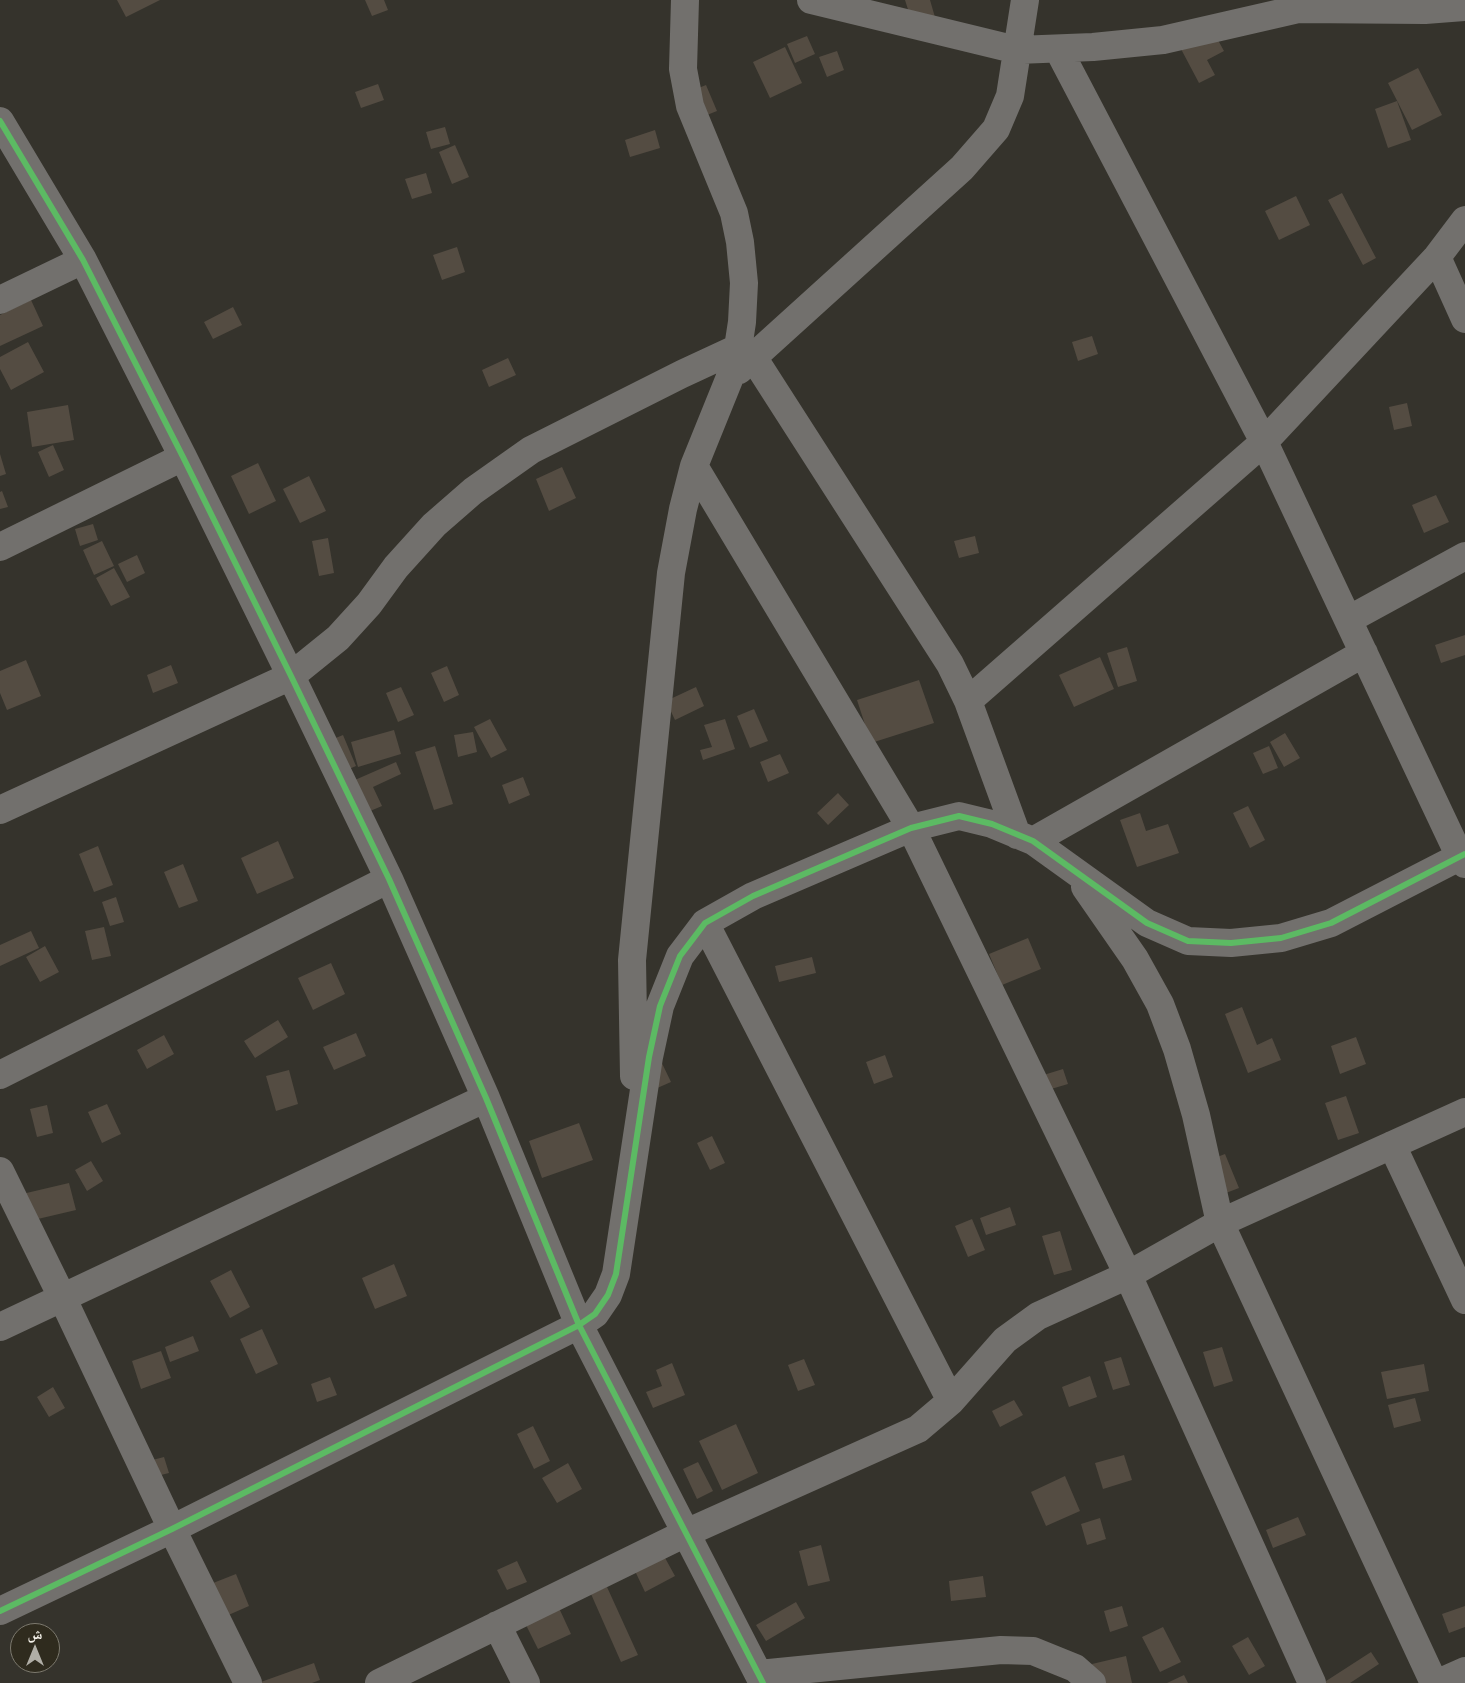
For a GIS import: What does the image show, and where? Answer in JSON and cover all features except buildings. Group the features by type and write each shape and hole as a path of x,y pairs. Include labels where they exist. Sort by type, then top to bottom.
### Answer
{"street":[{"path":"685,0 683,69 690,106 734,214 740,242 744,283 742,322 746,353 950,664 1025,838"},
{"path":"811,0 1017,50 1058,49 1163,40 1298,9 1425,10 1465,6"},
{"path":"635,1145 632,960 671,573 683,510 694,466 730,377 746,353 968,162 996,129 1010,96 1024,0"},
{"path":"0,1611 172,1530 579,1325 595,1314 608,1295 616,1274 649,1057 660,1006 680,956 705,923 753,896 911,828 959,816 992,824 1025,838 1147,923 1188,942 1230,944 1280,938 1330,923 1463,858 1264,442 1058,49"},
{"path":"0,121 83,260 183,457 290,676 388,879 486,1098 579,1325 761,1679 1001,1650 1032,1651 1075,1668 1092,1683"},
{"path":"968,702 1264,442 1437,257 1465,220"},
{"path":"1437,257 1465,319"},
{"path":"0,300 83,260"},
{"path":"0,810 290,676 338,638 369,604 396,567 434,525 473,491 531,450 682,374 746,353"},
{"path":"0,547 183,457"},
{"path":"694,466 911,828 1128,1275 1312,1683"},
{"path":"1348,620 1465,556"},
{"path":"1025,838 1364,653"},
{"path":"1074,871 1135,959 1160,1004 1177,1048 1196,1115 1220,1223 1434,1683"},
{"path":"0,1075 388,879"},
{"path":"705,923 951,1401"},
{"path":"0,1327 486,1098"},
{"path":"379,1683 686,1533 918,1429 951,1401 1005,1340 1038,1316 1128,1275 1220,1223 1465,1112"},
{"path":"1392,1145 1465,1300"},
{"path":"0,1171 172,1530 248,1683"},
{"path":"498,1625 526,1683"},
{"path":"1438,1683 1465,1671"}],"cycle path":[{"path":"0,121 83,260 291,676 389,879 486,1098 579,1325 763,1683"},
{"path":"0,1611 172,1529 579,1325 595,1314 608,1295 616,1274 649,1057 660,1006 680,956 705,923 753,896 911,828 959,816 992,824 1033,841 1147,923 1188,941 1231,943 1281,938 1331,923 1465,854"}]}
